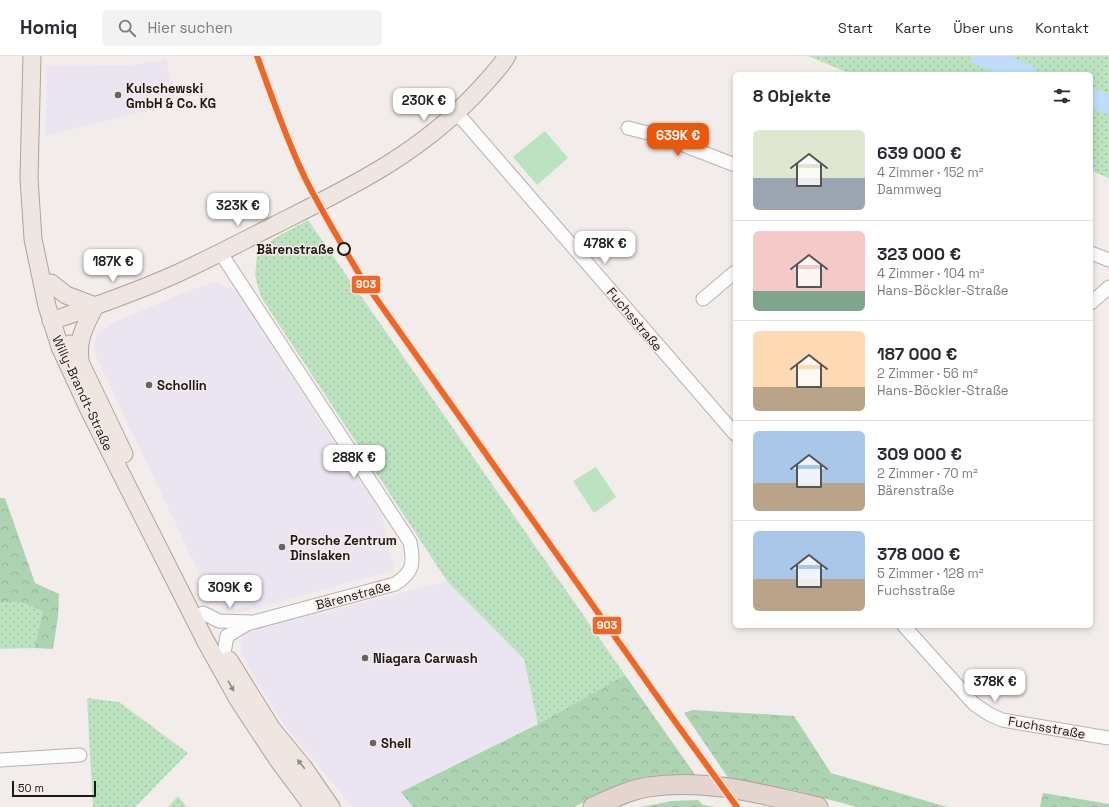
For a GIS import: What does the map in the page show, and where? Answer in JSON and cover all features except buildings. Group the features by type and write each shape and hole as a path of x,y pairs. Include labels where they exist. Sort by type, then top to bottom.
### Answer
{"highway":[{"path":"604,806 627,804 696,789 719,796 746,796 818,807"},
{"path":"746,796 768,807"}],"main road":[{"name":"Willy-Brandt-Straße","path":"32,56 29,178 33,239 47,306 80,362 224,653 272,729 304,768 332,807"},
{"path":"56,319 95,306 175,274 345,190 409,151 456,114 507,56"},
{"name":"Willy-Brandt-Straße","path":"32,100 44,247 60,346 90,412 205,640 239,701 285,769 314,807"},
{"path":"51,283 66,296 95,306"},
{"path":"80,362 78,350 79,341 95,306"},
{"path":"285,769 302,782 321,807"}],"street":[{"name":"Fuchsstraße","path":"456,114 464,121 733,431"},
{"path":"628,128 660,136 733,163"},
{"name":"Bärenstraße","path":"220,252 410,542 412,555 412,567 405,577 395,584 250,623 226,636 224,653"},
{"path":"1093,254 1109,260"},
{"path":"703,298 733,274"},
{"path":"1093,301 1109,287"},
{"name":"Bärenstraße","path":"203,613 219,621 250,623"},
{"name":"Fuchsstraße","path":"906,628 974,704 989,714 1002,720 1109,738"},
{"path":"0,760 80,755"}],"shaded area":[{"path":"166,60 175,100 165,106 46,136 46,66 132,65"},
{"path":"215,282 231,288 245,301 312,409 381,512 394,570 238,613 225,610 212,600 95,354 94,343 98,333 110,324 196,288"},
{"path":"447,581 524,659 538,724 401,792 413,807 352,807 283,723 241,653 243,633"}],"green space":[{"path":"808,56 1109,56 1109,178 1093,172 1093,72 846,72"},
{"path":"545,131 568,158 537,185 513,157"},
{"path":"308,220 625,675 538,724 524,659 447,581 261,297 255,276 257,256 273,239"},
{"path":"596,467 616,497 594,513 573,481"},
{"path":"0,498 5,498 35,583 59,594 58,617 53,649 34,648 43,611 20,602 0,602"},
{"path":"0,602 20,602 43,611 34,648 0,649"},
{"path":"625,675 696,776 605,792 574,807 413,807 401,792 538,724"},
{"path":"87,698 119,702 188,753 135,807 93,807"},
{"path":"692,710 794,716 831,773 947,807 857,807 793,790 729,779 684,713"},
{"path":"1043,793 1109,804 1109,807 1040,807"},
{"path":"178,796 187,807 168,807"},
{"path":"698,800 703,805 715,807 641,807 672,801"}],"waterway":[{"path":"980,56 1023,72"},
{"path":"1093,99 1109,104"}],"transit line":[{"name":"903","path":"257,56 285,133 305,178 325,216 361,277 737,807"}],"place":[{"name":"Kulschewski GmbH & Co. KG","path":"118,95"},
{"name":"Bärenstraße","path":"344,249"},
{"name":"Schollin","path":"149,385"},
{"name":"Porsche Zentrum Dinslaken","path":"282,547"},
{"name":"Niagara Carwash","path":"365,658"},
{"name":"Shell","path":"373,743"}]}
